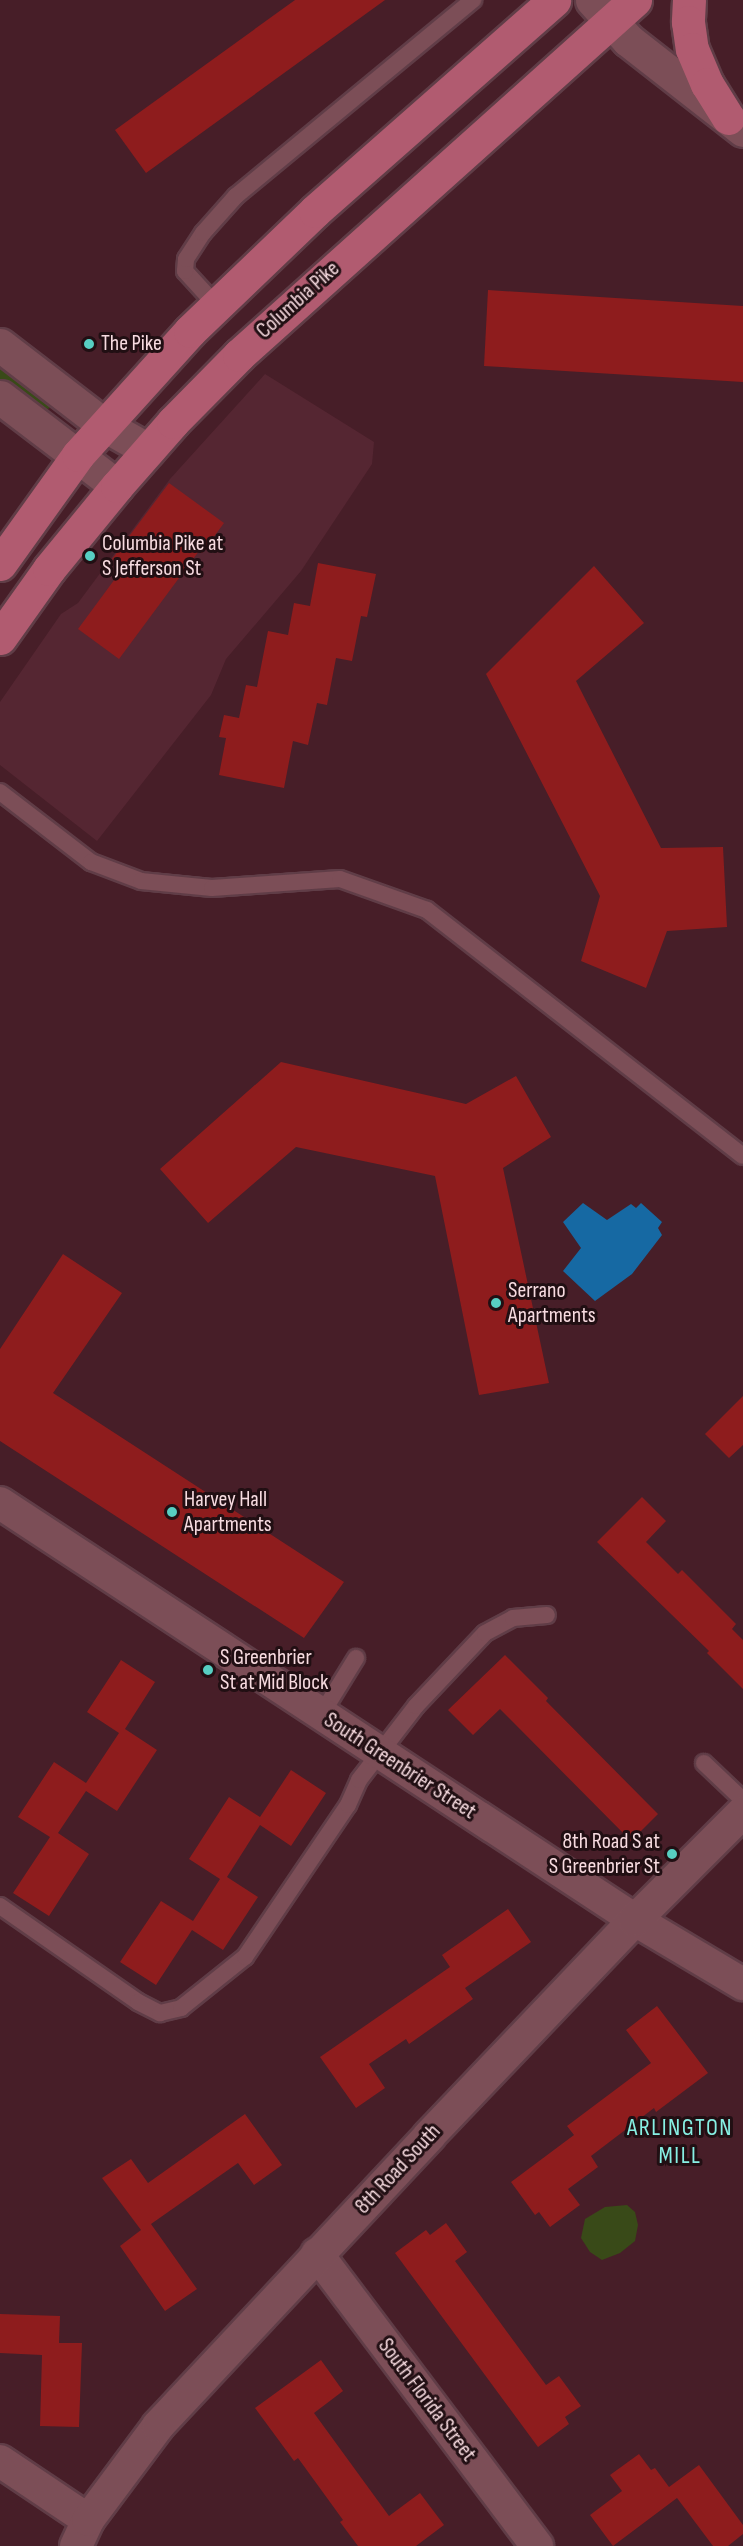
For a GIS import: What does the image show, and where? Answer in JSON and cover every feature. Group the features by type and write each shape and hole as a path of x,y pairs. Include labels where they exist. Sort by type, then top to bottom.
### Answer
{"main road":[{"path":"0,564 78,455 216,305 294,230 554,0"},
{"name":"Columbia Pike","path":"0,638 49,569 117,486 148,450 259,335 368,239 601,11 635,0"},
{"path":"689,0 688,22 692,49 707,84 735,124"}],"street":[{"path":"601,11 657,63 735,124"},
{"path":"0,345 104,425 148,450"},
{"path":"0,397 117,486"},
{"name":"South Greenbrier Street","path":"0,1503 635,1920 743,1984"},
{"name":"8th Road South","path":"82,2533 158,2426 317,2254 635,1920 743,1812"},
{"name":"South Florida Street","path":"317,2254 537,2546"},
{"path":"0,2461 82,2533"}],"lane":[{"path":"216,305 185,271 186,259 203,233 236,196 473,0"},
{"path":"0,792 91,862 141,881 212,888 339,879 427,910 743,1156"},
{"path":"0,1906 138,2002 160,2013 181,2008 245,1957 345,1810 359,1780 416,1706 485,1634 513,1618 547,1615"},
{"path":"321,1714 356,1658"},
{"path":"704,1763 743,1800"}],"shaded area":[{"path":"265,374 374,442 372,464 301,571 226,659 211,695 97,841 0,765 0,702 61,614 78,603 170,479"}],"green space":[{"path":"0,354 52,405 48,409 38,407 0,379"},
{"path":"627,2205 635,2212 638,2225 635,2241 620,2253 602,2260 590,2252 581,2238 585,2219 605,2207"}],"water":[{"path":"583,1203 607,1220 631,1204 636,1208 641,1203 662,1222 658,1228 662,1235 632,1274 595,1301 563,1271 581,1248 563,1222"}],"building":[{"path":"295,0 385,0 146,173 115,130"},
{"path":"488,290 743,306 743,382 484,366"},
{"path":"169,483 224,523 202,553 199,551 119,659 78,629 123,568 112,559"},
{"path":"318,563 376,574 367,617 361,616 352,661 336,658 327,705 317,703 308,745 293,741 284,788 219,775 226,738 219,737 224,715 239,718 246,685 257,687 268,631 288,635 294,603 310,606"},
{"path":"594,566 644,623 576,681 661,848 723,847 727,927 667,931 646,988 581,961 600,896 486,674"},
{"name":"Serrano Apartments","path":"281,1062 466,1104 516,1076 551,1137 503,1168 549,1383 479,1395 435,1176 296,1147 208,1223 160,1169"},
{"name":"Harvey Hall Apartments","path":"63,1254 122,1293 53,1393 344,1582 304,1638 0,1441 0,1349"},
{"path":"743,1396 743,1445 729,1458 705,1434"},
{"path":"642,1497 666,1521 646,1542 678,1574 682,1570 736,1624 732,1629 743,1640 743,1689 707,1653 709,1651 597,1542"},
{"path":"505,1655 548,1698 546,1701 658,1814 631,1841 500,1709 473,1735 448,1710"},
{"path":"121,1660 155,1682 125,1729 157,1750 117,1811 86,1791 58,1833 89,1854 49,1916 13,1893 50,1837 18,1817 54,1762 86,1783 119,1733 87,1712"},
{"path":"291,1770 326,1793 291,1846 260,1825 227,1877 258,1897 223,1950 192,1930 156,1985 120,1962 161,1901 193,1921 220,1879 189,1859 229,1797 260,1817"},
{"path":"508,1909 531,1942 465,1988 473,1999 409,2044 406,2039 369,2064 385,2088 356,2108 320,2057 450,1967 442,1955"},
{"path":"657,2006 708,2073 656,2112 654,2108 591,2156 598,2167 568,2189 580,2205 550,2227 539,2212 535,2215 511,2182 574,2135 567,2126 651,2063 626,2030"},
{"path":"245,2114 282,2165 254,2185 238,2163 151,2224 197,2289 165,2311 120,2246 141,2230 102,2178 131,2159 148,2183"},
{"path":"446,2223 467,2252 455,2261 546,2385 559,2376 581,2406 565,2417 569,2424 538,2447 395,2253 426,2230 430,2235"},
{"path":"0,2314 60,2316 59,2343 82,2343 79,2427 40,2426 42,2355 0,2353"},
{"path":"321,2360 343,2391 314,2413 389,2516 420,2493 444,2525 416,2546 358,2546 340,2522 343,2520 298,2458 294,2461 255,2408"},
{"path":"639,2454 651,2470 655,2468 669,2487 699,2465 743,2525 743,2534 728,2546 713,2546 677,2498 613,2546 590,2515 622,2491 610,2475"}],"place":[{"name":"The Pike","path":"89,344"},
{"name":"Columbia Pike at S Jefferson St","path":"90,556"},
{"name":"Serrano Apartments","path":"496,1303"},
{"name":"Harvey Hall Apartments","path":"172,1512"},
{"name":"S Greenbrier St at Mid Block","path":"208,1670"},
{"name":"8th Road S at S Greenbrier St","path":"672,1854"}],"district":[{"name":"ARLINGTON MILL","path":"680,2142"}]}
